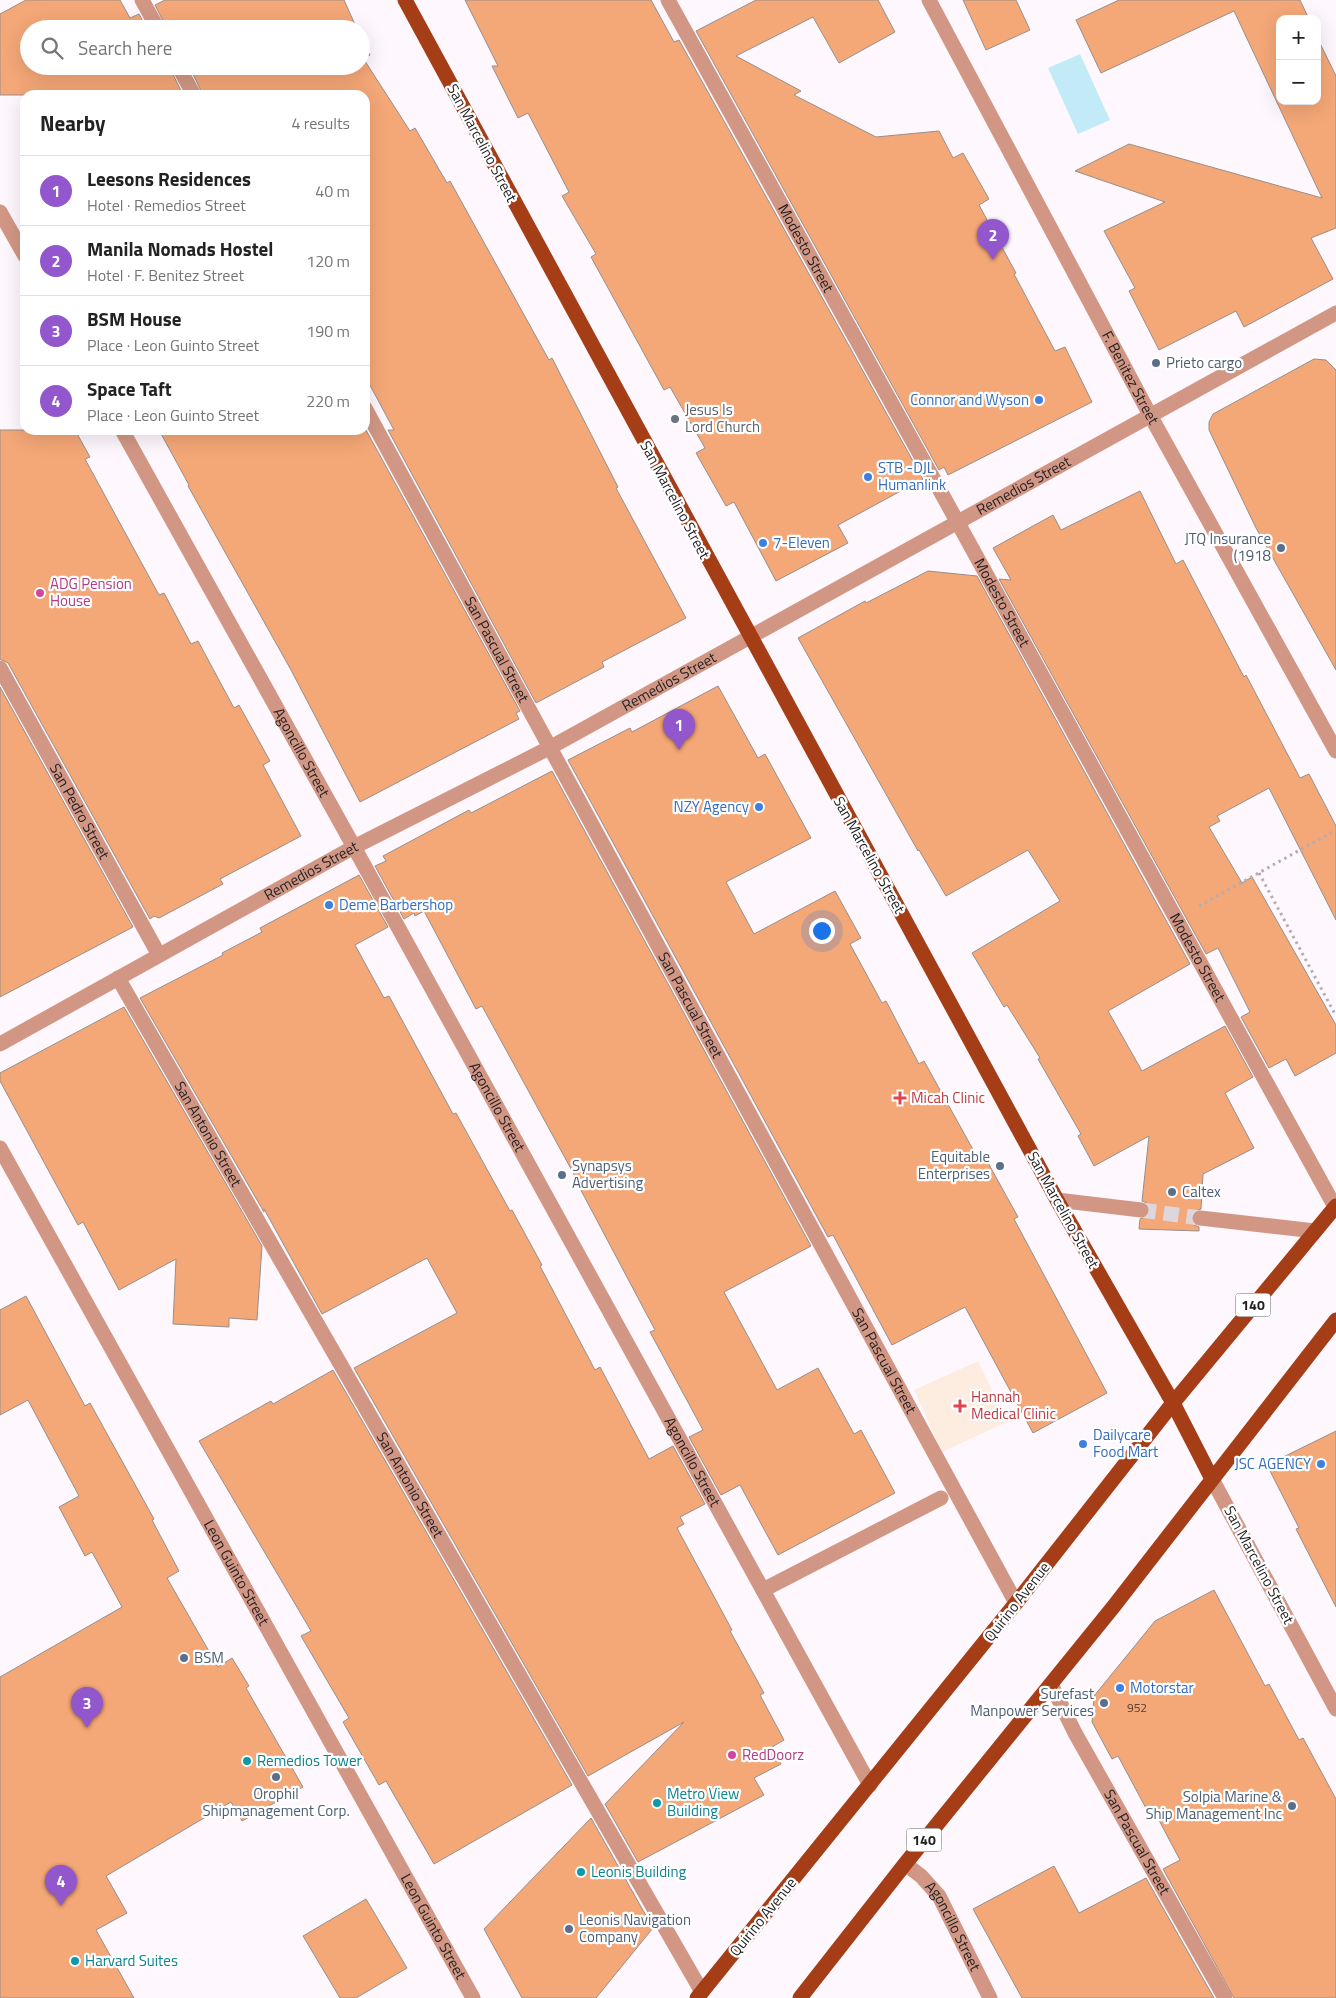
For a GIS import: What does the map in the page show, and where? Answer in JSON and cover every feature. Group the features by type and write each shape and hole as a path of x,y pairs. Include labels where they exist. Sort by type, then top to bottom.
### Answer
{"main road":[{"name":"San Marcelino Street","path":"404,0 1057,1200 1173,1404 1212,1479"},
{"name":"Quirino Avenue","path":"700,1995 1016,1603 1173,1404 1336,1206"},
{"name":"140","path":"800,1998 905,1864 1051,1684 1336,1320"}],"street":[{"path":"142,0 153,20"},
{"name":"Modesto Street","path":"668,0 1336,1206"},
{"name":"F. Benitez Street","path":"929,0 1150,415 1336,751"},
{"path":"183,75 191,90"},
{"path":"0,212 20,247"},
{"name":"Remedios Street","path":"0,1044 159,954 354,848 551,747 751,638 1150,415 1334,319"},
{"name":"San Pascual Street","path":"370,417 1016,1603"},
{"name":"Agoncillo Street","path":"125,435 870,1785"},
{"name":"San Pedro Street","path":"0,668 159,954"},
{"name":"San Antonio Street","path":"118,978 700,1995"},
{"name":"Leon Guinto Street","path":"0,1148 473,1998"},
{"path":"1057,1200 1141,1210"},
{"path":"1200,1218 1315,1231"},
{"name":"San Marcelino Street","path":"1212,1479 1336,1709"},
{"path":"763,1590 941,1498"},
{"name":"San Pascual Street","path":"1051,1684 1075,1734 1225,1998"},
{"name":"Agoncillo Street","path":"905,1864 921,1876 939,1896 990,1998"}],"path":[{"path":"1176,919 1336,830"},
{"path":"1259,873 1336,1016"}],"shaded area":[{"name":"Hannah Medical Clinic","path":"978,1361 1007,1422 942,1452 914,1390"}],"water":[{"path":"1080,54 1110,120 1078,134 1048,68"}],"building":[{"path":"26,0 120,0 130,18 139,14 142,20 20,20 20,75 173,75 181,90 20,90 20,95 0,95 0,14"},
{"path":"165,0 344,0 353,20 162,20 155,5"},
{"path":"465,0 651,0 674,42 679,40 923,479 838,525 848,543 776,581 734,502 726,506 696,453 705,448 670,387 664,390 591,257 596,254 562,196 569,192 528,113 518,118 492,66 498,66"},
{"path":"756,0 878,0 895,32 839,63 813,17 736,56 801,91 794,95 876,137 939,131 953,158 963,153 989,199 979,205 1016,273 1014,274 1055,351 1065,347 1092,402 948,475 944,467 939,470 696,31"},
{"path":"963,0 1016,0 1030,30 986,50"},
{"path":"1119,0 1300,0 1307,15 1276,15 1276,100 1234,11 1101,73 1076,20"},
{"path":"1321,45 1336,76 1336,228 1311,238 1333,279 1244,327 1236,311 1159,350 1129,291 1135,288 1104,231 1165,202 1075,171 1129,144 1322,198 1278,105 1321,105"},
{"path":"370,69 410,131 415,128 447,183 450,181 549,360 552,358 618,487 616,488 686,618 602,662 604,667 536,703 388,430 394,430 370,385 370,90 201,90 193,75 370,75"},
{"path":"1314,359 1326,360 1336,370 1336,670 1256,528 1209,430 1209,422 1213,414"},
{"path":"0,430 20,430 20,435 78,435 90,457 85,459 159,595 164,593 191,644 198,641 234,708 239,705 270,761 263,765 301,836 220,879 223,884 159,918 154,916 150,919 8,663 0,659"},
{"path":"162,435 369,435 520,711 516,713 519,719 360,802 291,670"},
{"path":"1140,491 1176,564 1183,560 1244,677 1246,675 1300,778 1309,774 1336,826 1336,920 1269,788 1217,816 1220,821 1209,827 1242,883 1252,877 1336,1025 1336,1053 1295,1076 1286,1059 1269,1068 1241,1017 1250,1012 1218,948 1206,954 999,579 1011,580 993,548 1053,515 1061,530"},
{"path":"928,571 977,576 1190,964 1108,1011 1142,1071 1225,1026 1253,1077 1225,1093 1254,1148 1203,1174 1201,1209 1193,1212 1191,1217 1194,1225 1199,1227 1199,1231 1139,1229 1140,1219 1148,1216 1150,1211 1147,1203 1142,1201 1149,1136 1094,1166 1078,1136 1081,1134 1038,1059 1040,1058 1007,1005 1004,1007 972,953 1060,901 1028,850 946,896 918,851 798,638 865,601 866,603"},
{"path":"718,686 758,758 765,754 811,838 726,882 754,934 835,891 861,938 850,944 882,1003 886,1001 919,1064 924,1061 981,1164 987,1161 1018,1217 1014,1219 1107,1393 1033,1433 965,1307 892,1345 833,1235 828,1237 568,760 630,728 632,732"},
{"path":"0,687 133,927 0,997"},
{"path":"552,771 811,1246 724,1292 777,1390 818,1368 854,1434 861,1430 895,1493 778,1555 740,1485 721,1495 689,1437 703,1430 650,1332 655,1330 576,1178 482,1006 476,1009 424,911 415,916 414,913 404,919 375,866 386,861 383,856 469,810 471,813"},
{"path":"359,875 388,927 355,945 384,998 389,996 453,1114 456,1113 510,1211 512,1210 595,1370 600,1367 649,1459 673,1446 705,1504 680,1517 684,1524 677,1528 764,1693 760,1695 784,1740 772,1747 781,1764 754,1778 764,1795 638,1862 605,1804 684,1722 588,1776 354,1368 457,1313 427,1258 322,1314 264,1209 264,1212 140,998 223,955 222,953 262,932 260,928"},
{"path":"124,1007 262,1246 257,1320 229,1318 229,1327 173,1324 176,1259 119,1290 83,1222 78,1225 0,1081 0,1073"},
{"path":"26,1296 85,1406 90,1403 154,1519 152,1520 179,1571 167,1578 218,1667 232,1658 249,1686 246,1688 303,1787 242,1821 231,1802 106,1876 127,1913 96,1930 134,1998 0,1998 0,1677 122,1607 92,1552 85,1556 59,1507 79,1496 28,1400 0,1415 0,1310"},
{"path":"333,1370 572,1785 434,1864 386,1781 379,1785 343,1722 349,1718 301,1636 311,1631 199,1441 271,1401 273,1404"},
{"path":"1336,1431 1336,1607 1296,1529 1299,1528 1267,1465"},
{"path":"1214,1590 1265,1686 1269,1684 1299,1740 1303,1738 1336,1799 1336,1998 1234,1998 1163,1869 1180,1860 1153,1809 1148,1812 1118,1756 1112,1759 1092,1722 1094,1696 1155,1621"},
{"name":"Leonis Building","path":"591,1818 653,1928 596,1998 522,1998 484,1929"},
{"path":"1054,1866 1079,1913 1146,1878 1214,1998 1022,1998 973,1909"},
{"path":"366,1899 407,1968 356,1998 340,1998 303,1936"}],"tunnel":[{"path":"1141,1210 1200,1218"}],"place":[{"name":"Manila Nomads Hostel","path":"993,260"},
{"name":"Prieto cargo","path":"1156,363"},
{"name":"Connor and Wyson","path":"1039,400"},
{"name":"Jesus Is Lord Church","path":"675,419"},
{"name":"STB -DJL Humanlink","path":"868,477"},
{"name":"7-Eleven","path":"763,543"},
{"name":"JTQ Insurance (1918","path":"1281,548"},
{"name":"ADG Pension House","path":"40,593"},
{"name":"Leesons Residences","path":"679,750"},
{"name":"NZY Agency","path":"759,807"},
{"name":"Deme Barbershop","path":"329,905"},
{"name":"Micah Clinic","path":"900,1098"},
{"name":"Equitable Enterprises","path":"1000,1166"},
{"name":"Synapsys Advertising","path":"562,1175"},
{"name":"Caltex","path":"1172,1192"},
{"name":"Hannah Medical Clinic","path":"960,1406"},
{"name":"Dailycare Food Mart","path":"1083,1444"},
{"name":"JSC AGENCY","path":"1321,1464"},
{"name":"BSM","path":"184,1658"},
{"name":"Motorstar","path":"1120,1688"},
{"name":"Surefast Manpower Services","path":"1104,1703"},
{"name":"BSM House","path":"87,1728"},
{"name":"RedDoorz","path":"732,1755"},
{"name":"Remedios Tower","path":"247,1761"},
{"name":"Orophil Shipmanagement Corp.","path":"276,1777"},
{"name":"Metro View Building","path":"657,1803"},
{"name":"Solpia Marine & Ship Management Inc","path":"1292,1806"},
{"name":"Leonis Building","path":"581,1872"},
{"name":"Space Taft","path":"61,1906"},
{"name":"Leonis Navigation Company","path":"569,1929"},
{"name":"Harvard Suites","path":"75,1961"}]}
